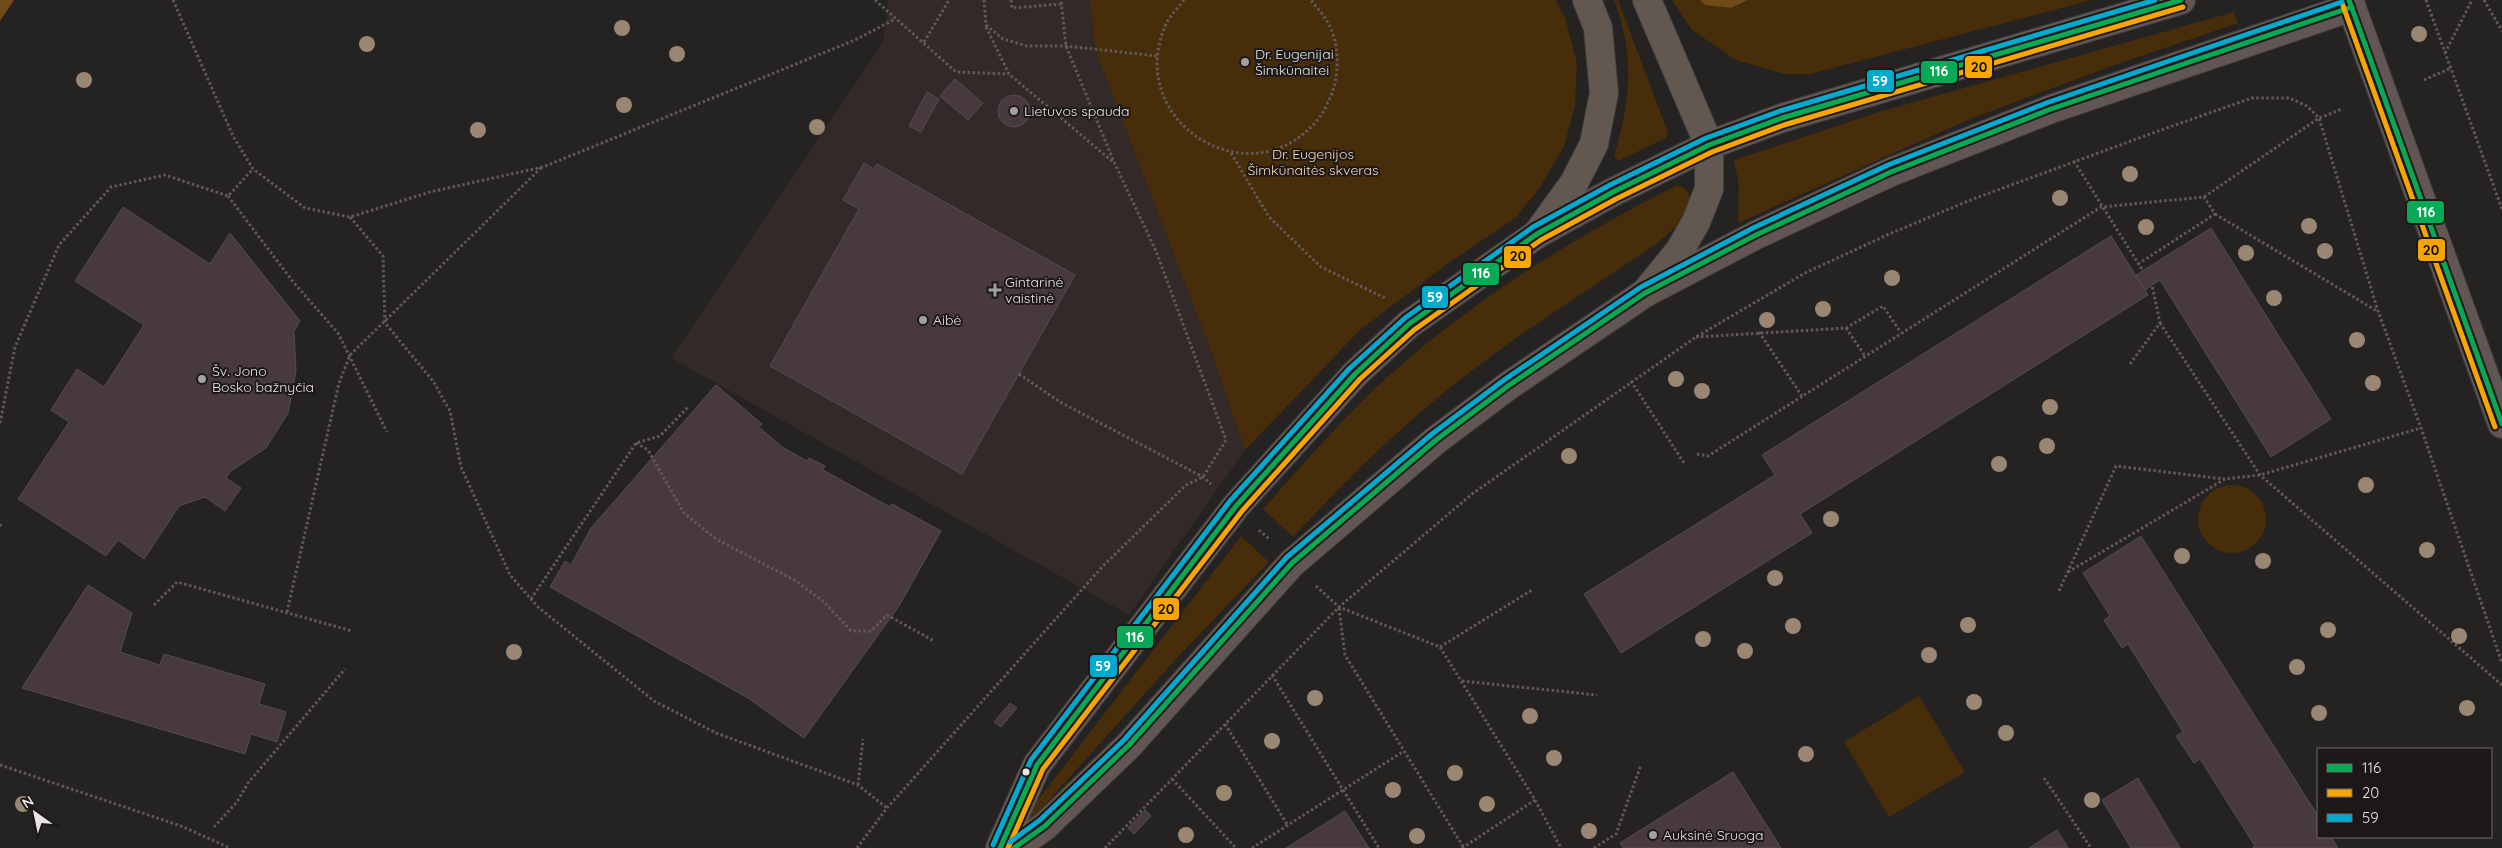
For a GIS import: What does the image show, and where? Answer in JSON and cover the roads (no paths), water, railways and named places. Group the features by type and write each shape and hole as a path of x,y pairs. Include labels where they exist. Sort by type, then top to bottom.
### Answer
{"main road":[{"path":"1536,234 1574,183 1594,144 1604,93 1598,28 1586,0"},
{"path":"1645,293 1680,250 1696,222 1709,189 1709,145 1647,0"}],"street":[{"path":"1000,848 1037,764 1236,506 1355,374 1421,315 1536,234 1613,192 1709,145 1782,118 2181,0"},
{"path":"1014,848 1045,826 1129,745 1292,562 1436,440 1508,386 1645,293 1756,235 1891,172 2051,109 2350,4 2502,424"}],"place":[{"name":"Dr. Eugenijai Šimkūnaitei","path":"1245,62"},
{"name":"Lietuvos spauda","path":"1014,111"},
{"name":"Gintarinė vaistinė","path":"995,290"},
{"name":"Aibė","path":"923,320"},
{"name":"Šv. Jono Bosko bažnyčia","path":"202,379"},
{"name":"Auksinė Sruoga","path":"1653,835"}],"park label":[{"name":"Dr. Eugenijos Šimkūnaitės skveras","path":"1313,162"}]}
